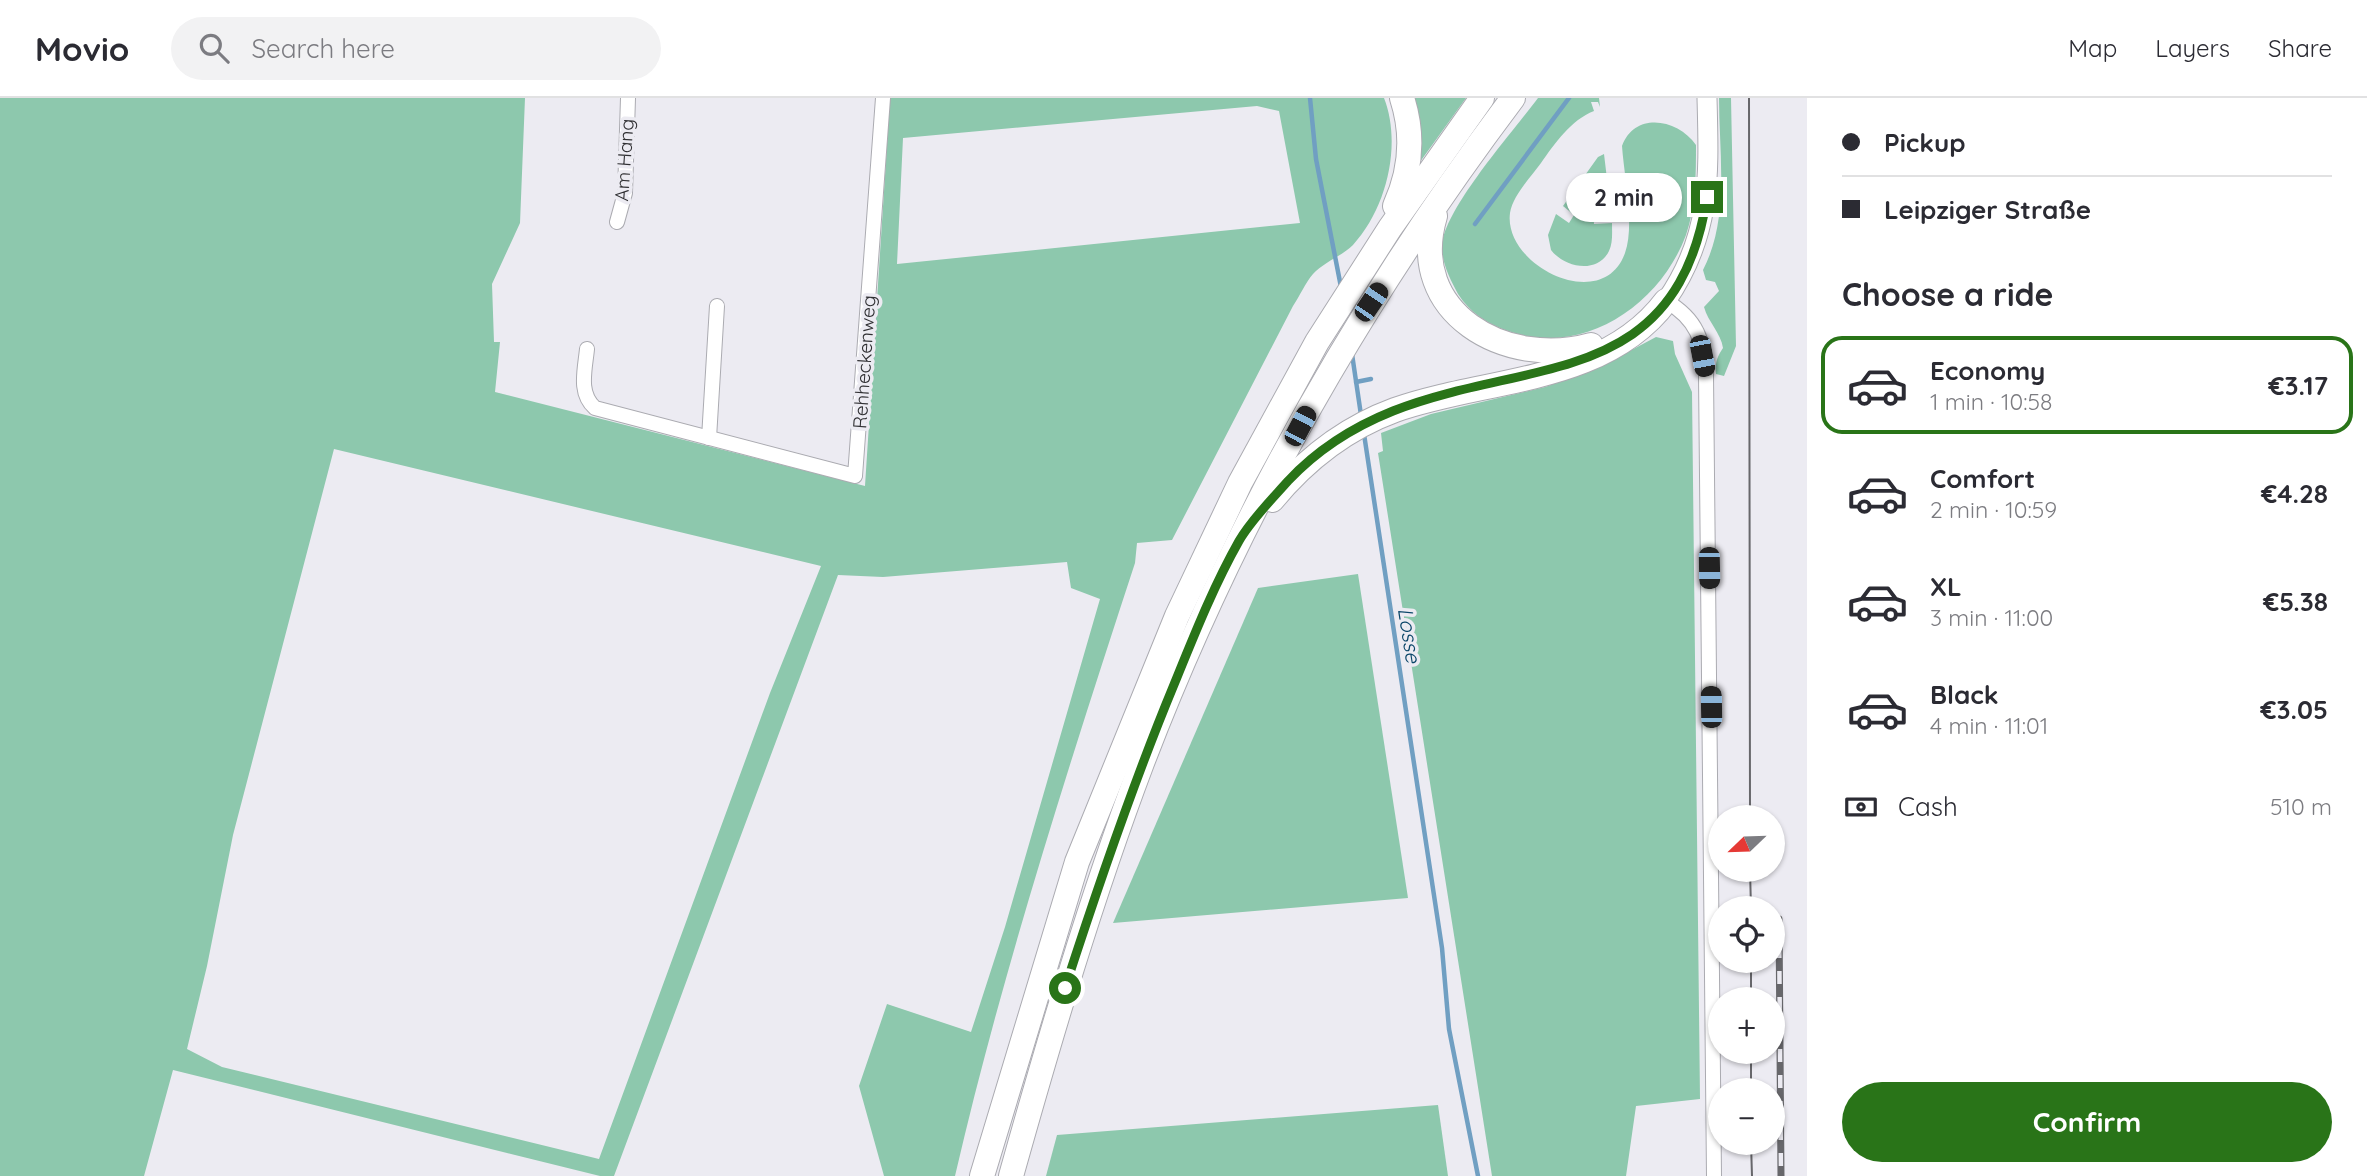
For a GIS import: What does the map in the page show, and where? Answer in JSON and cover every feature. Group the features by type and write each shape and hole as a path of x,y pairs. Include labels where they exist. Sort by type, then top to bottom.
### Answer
{"highway":[{"path":"1367,263 1406,177 1410,135 1402,98"},
{"path":"982,1176 1082,849 1193,581 1240,484 1317,342 1367,263 1482,98"},
{"path":"1010,1176 1057,1014 1110,850 1182,664 1240,539 1324,381 1371,302 1440,199 1513,98"},
{"path":"1440,199 1429,240 1432,272 1453,310 1473,328 1493,340 1539,351 1580,348 1623,331 1666,301"},
{"path":"1240,539 1295,474 1335,441 1394,411 1581,362 1635,333 1666,301"}],"main road":[{"path":"1666,301 1690,262 1704,213 1707,98"}],"street":[{"name":"Am Hang","path":"617,222 625,193 628,98"},
{"name":"Rehheckenweg","path":"587,349 584,391 586,401 595,408 855,476 883,98"},
{"path":"1666,301 1693,321 1702,340 1706,375 1714,1176"},
{"path":"709,438 718,306"}],"green space":[{"path":"0,98 525,98 520,223 492,284 494,342 500,342 495,392 865,486 890,98 1384,98 1392,135 1391,155 1388,175 1375,213 1353,245 1317,270 1307,281 1172,540 1137,543 1135,563 1016,944 955,1176 884,1176 859,1086 887,1004 971,1032 1005,927 1100,599 1071,588 1067,562 883,577 838,575 614,1176 600,1176 173,1070 144,1176 0,1176","holes":["1257,106 1279,111 1300,223 897,264 903,138","334,449 821,566 770,693 599,1159 222,1067 187,1049 207,966 233,835"]},
{"path":"1404,98 1466,98 1412,173"},
{"path":"1538,98 1599,98 1600,107 1598,102 1591,102 1594,111 1578,120 1558,140 1518,193 1510,213 1512,232 1522,250 1538,265 1557,276 1577,282 1597,280 1613,271 1625,253 1629,215 1622,146 1628,135 1646,123 1657,123 1679,129 1696,145 1692,213 1686,235 1674,260 1658,283 1638,303 1615,319 1590,331 1564,337 1536,337 1508,331 1480,317 1458,294 1442,251 1446,228 1455,210"},
{"path":"1719,98 1731,98 1736,346 1724,376 1716,374 1722,343 1704,307 1719,291 1715,282 1706,280 1703,270 1717,229 1720,207"},
{"path":"1604,154 1610,204 1593,206 1594,224 1612,223 1610,248 1604,259 1597,263 1589,266 1572,264 1551,250 1548,235 1556,214 1569,223 1574,215 1563,206 1598,157"},
{"path":"1656,337 1673,341 1675,354 1692,392 1700,1099 1636,1106 1626,1176 1492,1176 1378,453 1383,451 1381,433 1431,414 1545,387 1596,369"},
{"path":"1358,574 1408,898 1113,923 1258,588"},
{"path":"1438,1105 1448,1176 1046,1176 1057,1135"}],"waterway":[{"name":"Losse","path":"1310,98 1316,159 1341,287"},
{"path":"1475,224 1569,98"},
{"name":"Losse","path":"1352,354 1361,415"},
{"path":"1356,382 1371,379"},
{"name":"Losse","path":"1364,434 1442,948 1449,1029 1478,1176"}],"tram line":[{"path":"1749,98 1750,805"},
{"path":"1750,882 1751,896"},
{"path":"1751,973 1751,987"},
{"path":"1751,1064 1751,1078"},
{"path":"1751,1155 1752,1176"}],"railway":[{"path":"1779,973 1781,1176"}],"route":[{"path":"1065,988 1106,862 1143,761 1182,664 1240,539 1305,464 1356,428 1415,404 1581,362 1635,333 1655,316 1690,262 1698,242 1707,197"}]}
